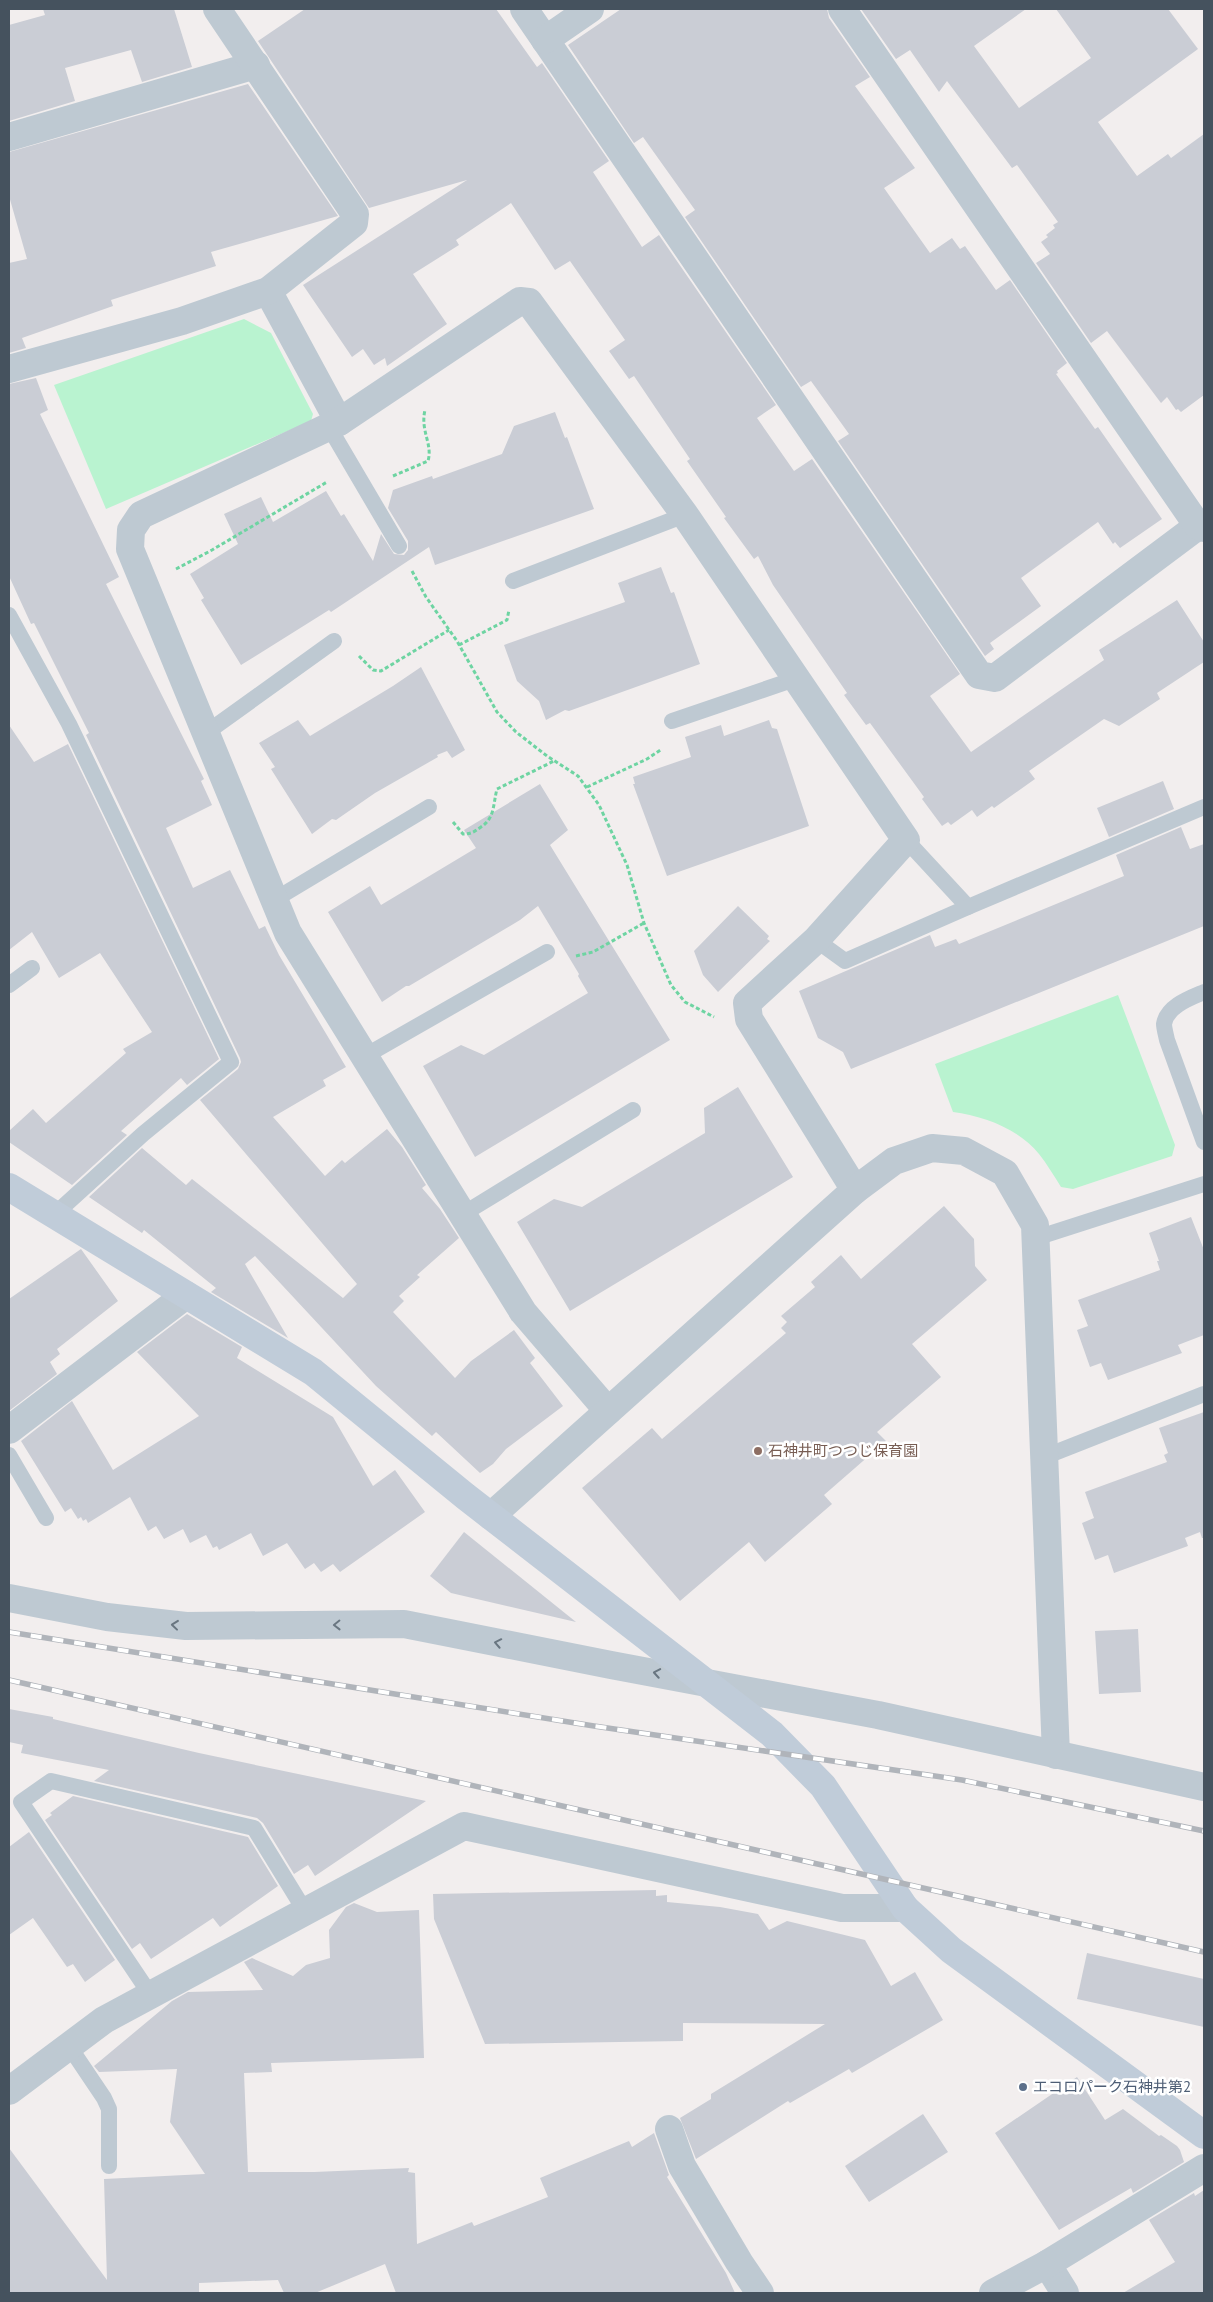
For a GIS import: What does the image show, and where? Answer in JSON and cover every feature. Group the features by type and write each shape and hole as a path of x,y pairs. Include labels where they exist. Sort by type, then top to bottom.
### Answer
{"street":[{"path":"9,369 182,321 268,291 354,223 355,214 256,64 217,9"},
{"path":"524,9 979,675 995,678 1201,527 842,9"},
{"path":"545,40 590,9"},
{"path":"9,137 256,64"},
{"path":"268,291 334,425"},
{"path":"608,1411 523,1312 288,933 130,549 131,530 141,515 334,425 520,300 529,302 685,515 798,678 906,840 816,940 747,1004 748,1019 855,1190"},
{"path":"491,1516 855,1190 894,1161 932,1148 964,1151 1005,1173 1035,1225 1056,1755"},
{"path":"10,1190 313,1372 491,1516 772,1734 823,1786 905,1908 951,1950 1204,2135"},
{"path":"9,1430 186,1295"},
{"path":"9,1598 107,1617 186,1626 404,1624 878,1715 1204,1787"},
{"path":"9,2092 104,2020 464,1826 842,1908 905,1908"},
{"path":"669,2130 682,2166 739,2262 760,2293"},
{"path":"993,2293 1047,2264 1204,2168"},
{"path":"1047,2264 1065,2293"}],"lane":[{"path":"334,425 353,468 399,546"},
{"path":"513,581 685,515"},
{"path":"9,615 69,724 231,1062 143,1134 54,1215"},
{"path":"206,733 334,641"},
{"path":"672,722 798,678"},
{"path":"274,900 429,807"},
{"path":"816,940 845,961 1204,807"},
{"path":"906,840 968,907"},
{"path":"365,1056 547,952"},
{"path":"9,985 32,968"},
{"path":"1204,992 1182,1001 1172,1010 1164,1023 1167,1040 1204,1142"},
{"path":"463,1214 634,1110"},
{"path":"1036,1238 1204,1184"},
{"path":"1044,1457 1204,1394"},
{"path":"9,1455 46,1518"},
{"path":"150,1994 21,1802 51,1782 254,1828 305,1911"},
{"path":"69,2046 104,2098 109,2109 110,2166"}],"path":[{"path":"364,488 428,461 430,453 423,426 425,409"},
{"path":"169,573 212,550 310,490 353,468"},
{"path":"399,546 426,597 459,645 497,712 516,732 578,776 599,805 617,839 627,865 644,923 671,985 685,1002 707,1015 730,1021 748,1019"},
{"path":"459,645 506,620 510,612 507,592 513,581"},
{"path":"334,641 342,640 373,670 381,671 449,630"},
{"path":"587,787 647,759 665,747 668,728 672,722"},
{"path":"429,807 439,805 445,807 458,830 463,834 470,834 489,822 493,812 497,789 555,761"},
{"path":"547,952 571,957 593,952 644,923"}],"green space":[{"path":"244,319 271,333 313,414 311,421 106,509 54,385"},
{"path":"1118,995 1175,1145 1172,1156 1073,1189 1061,1187 1039,1154 1021,1137 989,1120 953,1112 935,1064"}],"building":[{"path":"43,9 174,9 192,67 142,82 131,50 65,68 75,101 9,121 9,25 45,15"},
{"path":"305,9 496,9 537,67 542,63 609,161 593,172 642,247 659,235 776,405 757,418 794,471 812,459 960,674 930,696 971,752 1104,660 1099,650 1177,600 1204,642 1204,662 1157,693 1160,699 1119,726 1104,719 1029,771 1035,779 994,808 992,806 977,817 972,810 951,825 948,822 942,826 922,799 924,797 870,723 866,725 844,695 847,693 773,585 758,556 754,559 724,518 726,517 687,461 690,459 634,376 629,379 609,351 625,340 570,261 555,270 511,203 456,240 459,245 413,274 447,324 387,366 385,358 374,365 363,349 352,357 303,285 467,180 369,208 258,41"},
{"path":"621,9 827,9 829,18 870,77 855,86 915,168 884,188 930,253 952,238 960,249 965,246 996,290 1010,280 1067,363 1056,374 1095,429 1098,427 1162,519 1120,548 1115,542 1113,544 1098,522 1021,578 1041,606 990,643 994,649 985,656 838,441 849,434 811,381 801,387 685,217 695,210 643,137 634,143 568,45"},
{"path":"861,9 1026,9 974,46 1019,108 1091,58 1056,9 1168,9 1198,49 1098,122 1137,176 1168,154 1171,158 1204,134 1204,395 1181,412 1178,409 1176,410 1167,397 1161,403 1107,331 1091,343 1036,263 1050,254 1041,242 1048,237 1046,235 1055,228 1053,225 1058,222 1017,165 1012,168 947,81 939,92 910,50 896,59"},
{"path":"248,84 338,216 211,252 216,266 111,300 113,306 22,338 26,348 9,353 9,263 27,259 9,196 9,152"},
{"path":"36,378 48,410 40,414 119,577 106,584 204,779 201,781 212,805 166,828 193,888 230,870 259,929 265,926 279,955 346,1067 323,1080 326,1086 273,1117 325,1176 342,1160 345,1163 387,1129 402,1147 426,1185 422,1188 440,1209 459,1238 417,1275 420,1277 399,1296 404,1301 393,1312 455,1378 471,1361 514,1330 535,1358 530,1363 563,1406 506,1449 493,1464 480,1473 436,1432 432,1436 376,1386 255,1256 245,1264 288,1338 211,1292 216,1288 144,1230 142,1233 89,1197 142,1148 186,1185 192,1179 343,1298 357,1284 200,1100 238,1069 241,1062 240,1058 86,735 89,733 34,623 31,624 9,576 9,384"},
{"path":"555,412 565,438 567,437 594,509 435,565 429,547 331,612 329,610 241,665 201,600 204,598 190,574 238,544 224,514 261,497 273,522 326,491 341,516 344,514 373,561 381,534 394,554 404,555 408,550 408,541 388,508 393,490 432,476 433,479 502,454 514,426"},
{"path":"661,567 671,593 674,592 700,664 569,711 565,710 546,720 539,701 517,681 504,645 625,602 618,583"},
{"path":"421,667 465,750 452,758 447,751 437,755 438,757 375,793 336,820 332,819 312,834 271,769 275,767 259,743 298,720 310,736"},
{"path":"769,720 772,728 777,729 809,826 667,876 633,784 635,784 633,777 691,757 685,737 721,725 724,736"},
{"path":"9,725 34,762 68,744 219,1059 187,1085 181,1078 121,1131 127,1135 72,1185 9,1142 9,1131 33,1109 46,1123 126,1053 123,1049 152,1032 100,953 59,978 32,932 9,950"},
{"path":"1163,781 1174,809 1109,837 1097,808"},
{"path":"540,784 568,830 550,845 670,1040 475,1157 423,1066 461,1045 484,1055 588,993 578,976 579,974 538,906 520,920 382,1002 328,912 370,886 381,905 476,848 464,830"},
{"path":"1181,827 1190,849 1204,844 1204,926 851,1069 843,1052 818,1038 799,991 930,935 935,947 956,939 959,944 1124,876 1116,855"},
{"path":"738,906 769,936 767,939 770,941 718,992 703,975 694,951"},
{"path":"738,1087 793,1177 570,1311 517,1222 554,1199 582,1207 705,1133 704,1108"},
{"path":"944,1206 974,1239 975,1266 987,1280 912,1344 941,1377 877,1432 886,1441 824,1495 832,1504 765,1562 749,1542 680,1601 582,1488 652,1428 662,1439 786,1333 781,1328 787,1322 781,1316 815,1287 811,1282 841,1255 861,1279"},
{"path":"1191,1217 1204,1250 1204,1335 1178,1345 1182,1353 1108,1380 1101,1363 1090,1367 1077,1330 1088,1326 1078,1300 1160,1270 1157,1261 1159,1261 1149,1233"},
{"path":"81,1249 118,1301 57,1349 60,1354 50,1362 57,1374 9,1411 9,1299"},
{"path":"187,1314 242,1347 237,1358 333,1417 373,1486 395,1470 425,1512 340,1572 333,1564 321,1572 314,1563 305,1569 287,1543 263,1556 251,1533 219,1550 217,1546 213,1548 206,1535 190,1543 183,1529 164,1539 156,1526 148,1531 130,1497 88,1523 86,1519 83,1521 81,1517 78,1519 71,1508 65,1512 21,1441 72,1401 113,1470 199,1416 137,1352"},
{"path":"1204,1412 1204,1538 1202,1538 1200,1532 1185,1538 1188,1546 1114,1573 1108,1555 1095,1560 1082,1523 1094,1518 1085,1492 1167,1462 1164,1455 1168,1453 1159,1428"},
{"path":"464,1532 576,1622 451,1593 430,1576"},
{"path":"1138,1629 1141,1692 1099,1694 1095,1631"},
{"path":"9,1709 53,1717 53,1719 199,1753 426,1801 315,1876 308,1865 294,1874 263,1823 257,1818 94,1781 109,1770 21,1753 23,1745 9,1742"},
{"path":"73,1796 248,1837 278,1886 220,1927 213,1918 151,1959 140,1943 132,1949 45,1820 52,1815 50,1813"},
{"path":"29,1832 115,1960 85,1982 73,1964 67,1967 33,1918 9,1935 9,1847"},
{"path":"656,1890 656,1896 667,1895 667,1902 720,1907 758,1914 769,1930 787,1921 865,1940 891,1986 915,1972 943,2020 852,2073 849,2069 790,2103 788,2101 696,2159 680,2118 711,2099 711,2094 825,2024 683,2023 683,2041 485,2044 434,1919 433,1894"},
{"path":"354,1903 377,1912 419,1910 424,2058 271,2063 272,2072 244,2073 248,2172 314,2172 409,2168 408,2172 415,2173 417,2244 472,2222 474,2226 548,2197 540,2178 629,2141 632,2147 654,2133 669,2175 667,2177 726,2273 735,2293 396,2293 385,2264 315,2293 284,2293 278,2280 199,2283 199,2293 9,2293 9,2148 107,2280 104,2179 205,2174 170,2122 177,2069 99,2072 94,2066 172,2001 188,1992 263,1990 244,1962 252,1958 293,1976 306,1965 330,1958 329,1930 346,1907"},
{"path":"1087,1953 1204,1979 1204,2027 1077,1999"},
{"path":"1077,2077 1105,2120 1123,2109 1159,2136 1161,2135 1177,2146 1184,2162 1133,2193 1131,2188 1059,2230 995,2133"},
{"path":"923,2114 948,2152 869,2202 845,2166"},
{"path":"1204,2190 1204,2293 1123,2293 1175,2262 1149,2220 1194,2193 1195,2196"}],"railway":[{"path":"9,1632 594,1726 962,1780 1204,1831"},
{"path":"9,1680 1204,1952"}],"place":[{"name":"石神井町つつじ保育園","path":"758,1451"},
{"name":"エコロパーク石神井第2","path":"1023,2087"}]}
